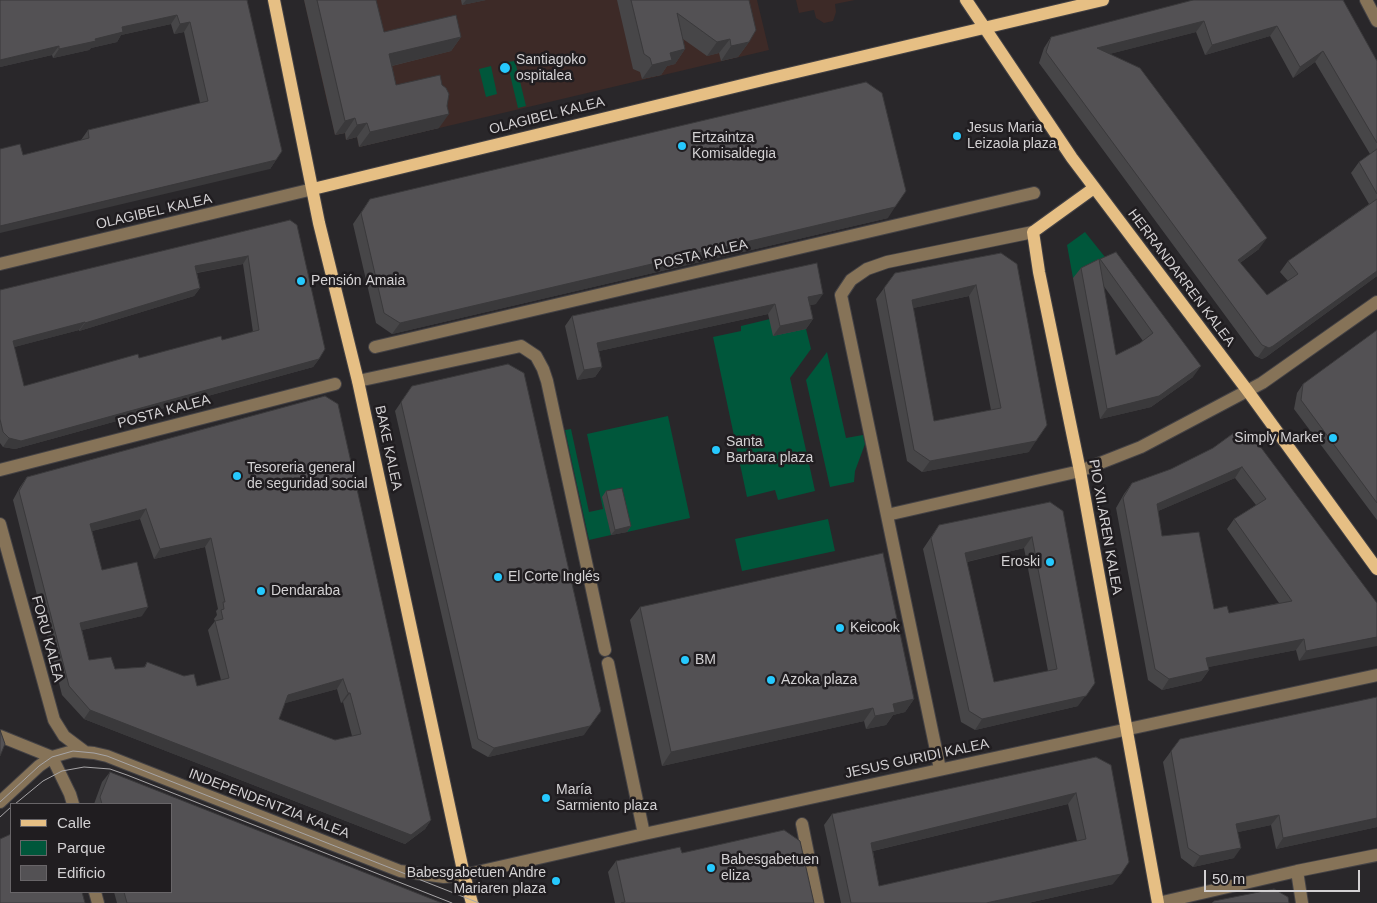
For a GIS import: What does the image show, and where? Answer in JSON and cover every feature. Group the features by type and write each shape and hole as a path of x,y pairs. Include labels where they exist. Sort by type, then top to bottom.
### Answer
{"main road":[{"name":"BAKE KALEA","path":"274,0 319,223 358,381 464,875 472,903"},
{"name":"HERRANDARREN KALEA","path":"966,0 1072,158 1247,390 1377,569"},
{"name":"OLAGIBEL KALEA","path":"313,189 757,81 1103,0"},
{"path":"1032,232 1094,188"},
{"name":"PIO XII.AREN KALEA","path":"1032,232 1040,281 1080,471 1158,903"}],"street":[{"path":"1366,0 1377,21"},
{"name":"OLAGIBEL KALEA","path":"0,264 313,189"},
{"name":"POSTA KALEA","path":"375,347 1034,193"},
{"path":"940,769 841,295 851,280 866,269 887,262 1032,232"},
{"path":"887,515 1080,471 1141,447 1262,383 1377,302"},
{"path":"358,381 521,346 536,356 547,381 605,650"},
{"name":"POSTA KALEA","path":"0,470 335,384"},
{"name":"FORU KALEA","path":"0,524 54,720 64,736 84,751"},
{"path":"608,663 644,834"},
{"name":"JESUS GURIDI KALEA","path":"464,875 1126,728 1377,675"},
{"path":"0,736 58,755"},
{"name":"INDEPENDENTZIA KALEA","path":"58,755 84,751 108,756 400,871 444,876 464,875"},
{"path":"0,802 39,766 58,755"},
{"path":"58,755 72,803"},
{"path":"802,824 818,903"},
{"path":"1158,903 1297,871 1377,856"},
{"path":"1297,871 1302,903"}],"shaded area":[{"name":"Santiagoko ospitalea","path":"304,0 757,0 769,50 359,147 357,137 346,140 345,133 335,135 331,117 337,103 328,106"},
{"path":"796,0 855,0 835,4 836,12 833,21 824,23 816,18 814,10 799,13"}],"green space":[{"path":"515,61 526,106 518,108 507,62"},
{"path":"491,66 497,94 486,97 479,69"},
{"path":"1085,232 1109,262 1073,278 1067,245"},
{"path":"770,319 806,329 811,349 790,378 815,491 778,500 775,490 747,497 713,337 741,331 741,326"},
{"path":"827,352 846,438 863,435 865,444 855,471 854,482 830,487 806,380"},
{"path":"668,416 690,518 627,532 603,497 611,535 589,540 565,430 571,429 589,512 603,509 587,434"},
{"path":"828,519 835,551 742,571 735,539"}],"building":[{"path":"0,0 247,0 282,151 276,160 0,226 0,149 20,144 23,155 89,138 88,130 208,101 190,22 180,24 177,15 122,27 123,32 95,39 96,41 59,49 59,46 0,60"},
{"path":"317,0 376,0 384,32 456,15 461,37 389,54 396,85 440,75 442,85 449,94 447,106 449,114 370,132 367,123 357,125 355,118 345,121"},
{"path":"631,0 749,0 756,30 749,42 731,46 730,39 717,42 677,13 685,49 670,53 672,60 652,65 650,58 644,54"},
{"path":"1193,0 1343,0 1377,61 1377,143 1323,51 1300,67 1277,26 1212,45 1204,21 1097,48 1140,68 1267,238 1238,260 1267,295 1298,274 1288,261 1377,199 1377,271 1269,348 1262,345 1046,52 1051,37"},
{"path":"866,82 882,93 906,191 895,207 400,323 384,313 361,213 370,199"},
{"path":"1377,149 1377,194 1359,162"},
{"path":"290,220 297,225 325,349 319,359 21,441 9,438 3,432 0,419 0,290","holes":["248,256 259,330 222,340 221,336 139,358 138,354 24,386 13,341 85,323 200,288 195,266"]},
{"path":"1116,252 1201,366 1159,396 1107,409 1081,268 1099,259 1116,355 1140,343 1153,333 1100,259"},
{"path":"1001,253 1017,264 1047,425 1036,441 930,461 914,450 884,288 895,273","holes":["976,285 1001,408 934,421 912,300"]},
{"path":"817,263 823,294 808,297 813,319 780,326 775,304 597,343 602,367 584,370 572,316"},
{"path":"1377,330 1377,503 1301,400 1303,384"},
{"name":"El Corte Inglés","path":"508,364 524,373 601,711 590,726 494,748 478,739 401,402 412,386"},
{"path":"325,396 338,404 431,820 411,835 90,710 69,686 19,491 27,477","holes":["146,509 160,549 211,538 225,602 223,602 224,609 221,610 223,619 215,621 229,678 197,686 194,674 184,676 147,662 145,667 115,669 111,657 89,660 80,623 148,607 137,562 102,570 90,524","343,679 348,693 350,693 361,734 335,740 279,719 288,695"]},
{"path":"1235,432 1251,434 1377,603 1377,637 1306,651 1304,639 1206,658 1209,670 1169,679 1155,669 1123,498 1132,483 1171,469 1213,448","holes":["1242,467 1266,499 1234,519 1292,601 1229,613 1227,606 1214,609 1199,532 1162,536 1157,504"]},
{"path":"622,488 631,526 615,530 606,491"},
{"path":"1050,502 1063,511 1095,683 1086,696 982,719 969,711 931,538 939,525","holes":["1032,537 1057,669 994,682 965,553"]},
{"name":"Azoka plaza","path":"883,553 914,699 893,704 895,712 875,716 873,708 671,752 640,607"},
{"path":"1377,697 1377,818 1283,838 1279,815 1236,824 1241,848 1200,856 1188,848 1171,751 1180,739"},
{"path":"0,730 5,744 0,756"},
{"path":"1096,757 1111,765 1129,862 1121,874 986,903 851,903 832,814","holes":["1076,793 1086,839 879,886 871,843"]},
{"path":"110,772 442,903 127,903 124,893 172,893 172,803 102,803 100,797"},
{"name":"Babesgabetuen eliza","path":"784,830 800,841 814,903 621,903 625,902 616,861 680,847 682,853"},
{"path":"10,834 10,893 82,893 85,903 0,903 0,839"},
{"path":"1274,889 1288,897 1289,903 1212,903 1214,901"}],"tram line":[{"path":"0,802 39,766 52,757 73,751 94,753 107,756 479,903"},
{"path":"16,803 43,781 62,771 84,767 110,769 452,903"},
{"path":"0,817 10,808"}],"place":[{"name":"Santiagoko ospitalea","path":"505,68"},
{"name":"Jesus Maria Leizaola plaza","path":"957,136"},
{"name":"Ertzaintza Komisaldegia","path":"682,146"},
{"name":"Pensión Amaia","path":"301,281"},
{"name":"Simply Market","path":"1333,438"},
{"name":"Santa Barbara plaza","path":"716,450"},
{"name":"Tesoreria general de seguridad social","path":"237,476"},
{"name":"Eroski","path":"1050,562"},
{"name":"El Corte Inglés","path":"498,577"},
{"name":"Dendaraba","path":"261,591"},
{"name":"Keicook","path":"840,628"},
{"name":"BM","path":"685,660"},
{"name":"Azoka plaza","path":"771,680"},
{"name":"María Sarmiento plaza","path":"546,798"},
{"name":"Babesgabetuen eliza","path":"711,868"},
{"name":"Babesgabetuen Andre Mariaren plaza","path":"556,881"}]}
